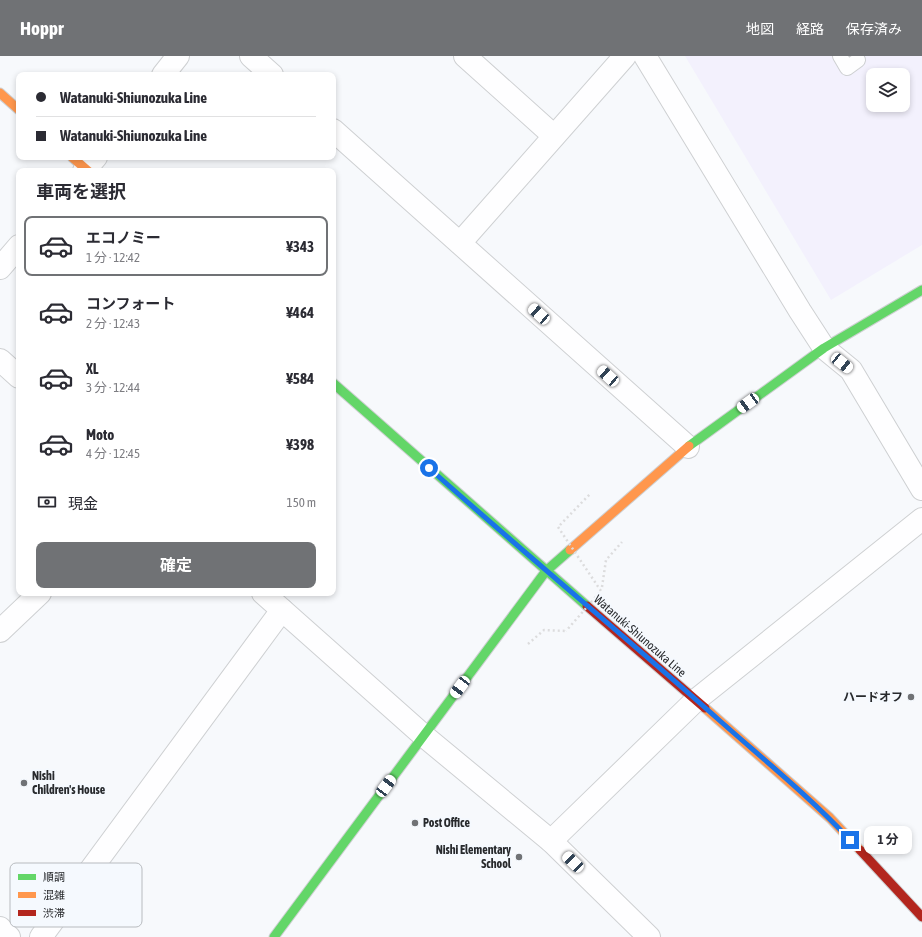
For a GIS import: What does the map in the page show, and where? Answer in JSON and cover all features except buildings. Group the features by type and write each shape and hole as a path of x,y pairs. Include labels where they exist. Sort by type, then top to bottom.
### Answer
{"street":[{"path":"165,72 178,56"},
{"path":"250,56 269,72"},
{"path":"464,56 554,136"},
{"path":"460,243 625,56"},
{"path":"646,56 800,311 824,348 851,370 922,489"},
{"path":"0,93 16,107"},
{"path":"336,133 688,447"},
{"path":"0,268 16,249"},
{"path":"274,937 546,571 688,447 824,348 922,290"},
{"path":"0,360 16,374"},
{"name":"Watanuki-Shiunozuka Line","path":"336,386 830,818 922,917"},
{"path":"551,841 696,700 922,519"},
{"path":"2,623 36,596"},
{"path":"266,596 424,736 551,841 649,937"},
{"path":"96,863 282,610"},
{"path":"41,937 48,927"},
{"path":"0,928 9,937"}],"lane":[{"path":"840,56 847,68 858,60"}],"path":[{"path":"590,494 558,527 601,592"},
{"path":"528,644 544,630 566,631 601,592 606,560 622,542"}],"shaded area":[{"path":"685,56 922,56 922,245 831,300"}],"traffic: fast":[{"path":"689,446 824,348 922,290"},
{"path":"336,386 587,606"},
{"path":"274,937 546,571 570,550"}],"traffic: slow":[{"path":"0,93 16,107"},
{"path":"75,160 85,168"},
{"path":"570,550 689,446"},
{"path":"705,708 830,818 860,850"}],"traffic: jam":[{"path":"587,606 705,708"},
{"path":"860,850 922,917"}],"place":[{"name":"ハードオフ","path":"911,697"},
{"name":"Nishi Children's House","path":"24,783"},
{"name":"Post Office","path":"415,823"},
{"name":"Nishi Elementary School","path":"519,857"}],"route":[{"path":"429,468 830,818 850,840"}]}
